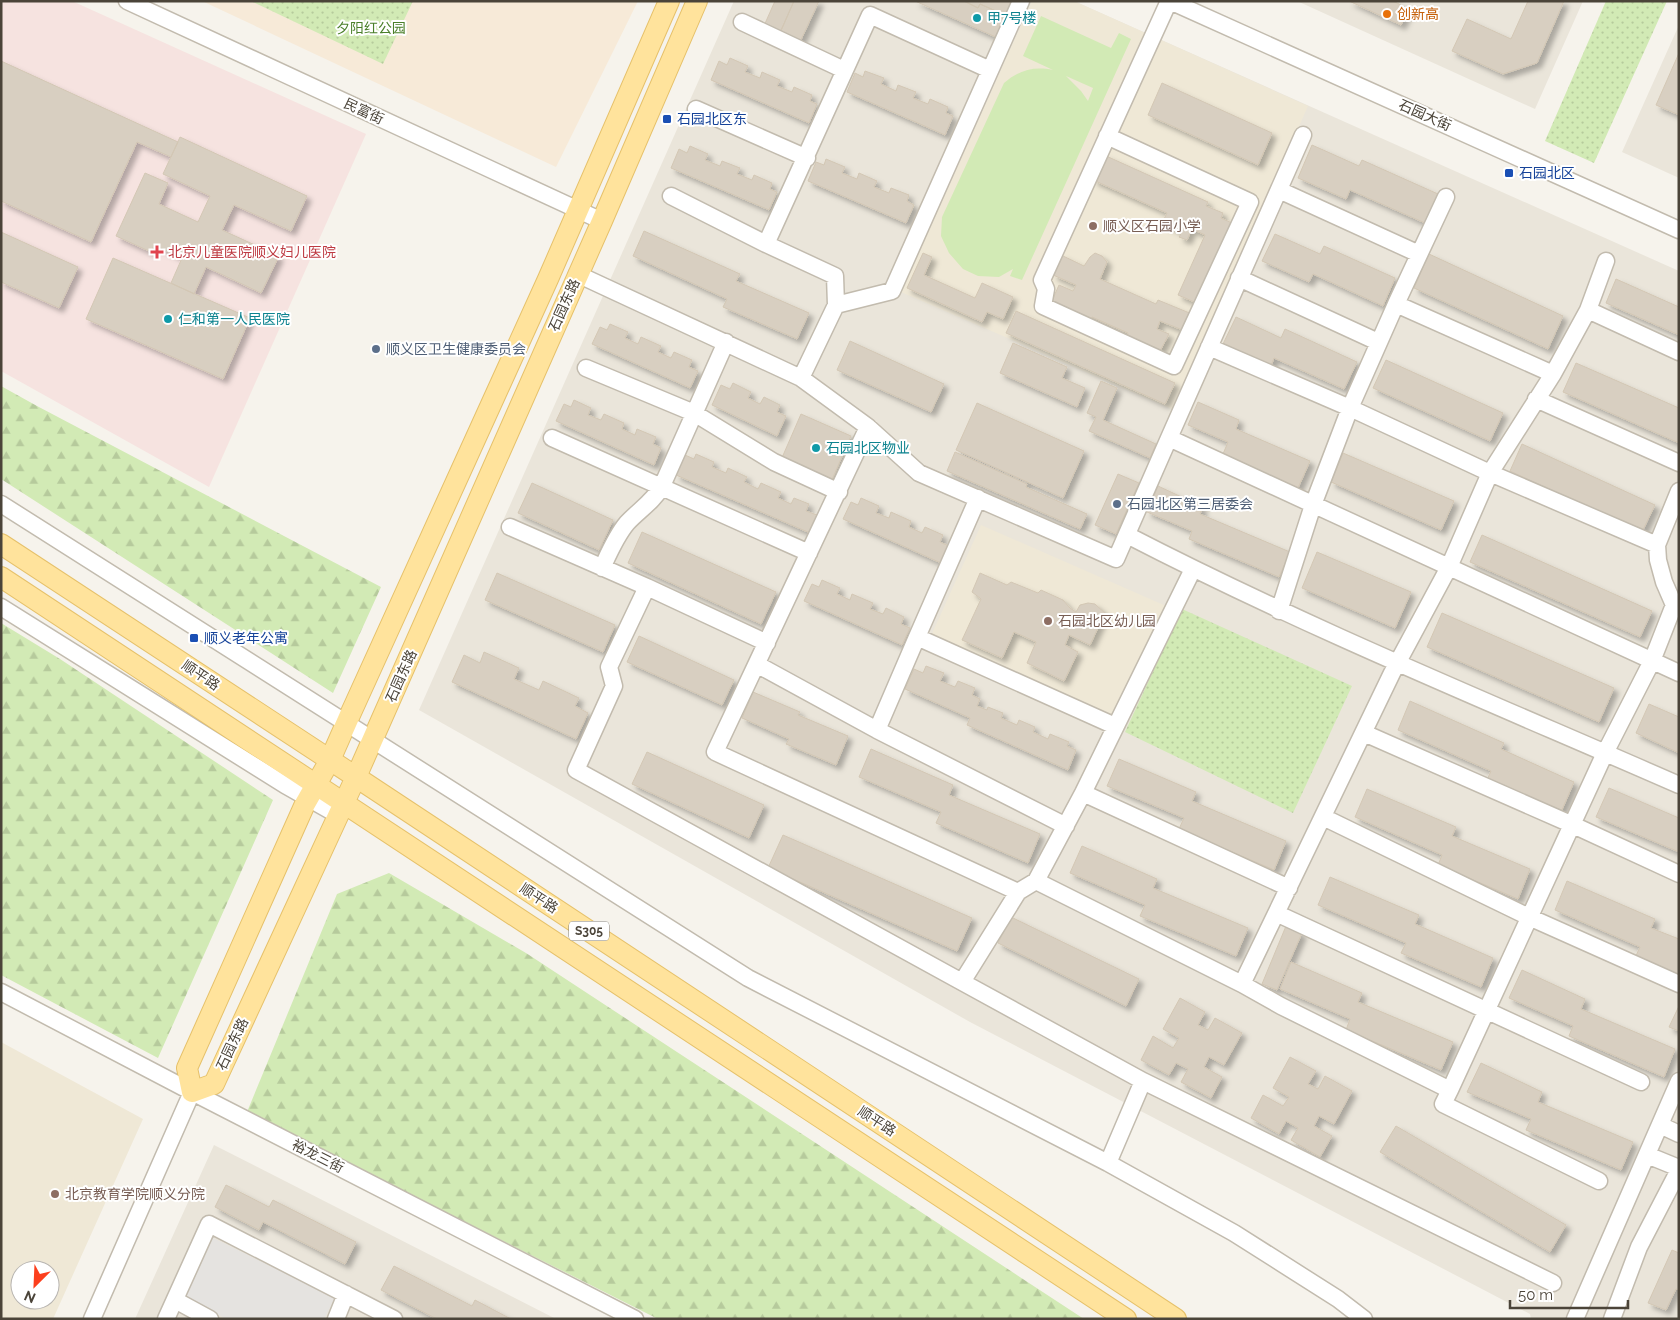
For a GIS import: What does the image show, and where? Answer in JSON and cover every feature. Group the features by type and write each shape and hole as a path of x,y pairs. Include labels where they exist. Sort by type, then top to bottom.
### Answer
{"main road":[{"name":"石园东路","path":"669,1 578,210 330,760 312,791 187,1068 192,1092 214,1084 356,777 698,1"},
{"name":"顺平路","path":"1,544 1176,1319"},
{"name":"顺平路","path":"1,577 312,791 1126,1319"}],"street":[{"name":"民富街","path":"127,1 602,221"},
{"path":"836,305 892,291 1021,1"},
{"path":"1107,136 1250,202 1174,366 1043,306 1046,289 1042,280 1107,136 1169,1"},
{"name":"石园大街","path":"1169,1 1198,7 1679,230"},
{"path":"766,244 870,15 990,70"},
{"path":"742,22 844,70"},
{"path":"696,109 806,158"},
{"path":"578,274 801,378 868,428 920,473 1116,558 1303,136"},
{"path":"1279,190 1419,254"},
{"path":"671,196 835,276 836,305 801,378"},
{"path":"1279,611 1313,505 1350,408 1378,342 1446,197"},
{"path":"1242,984 1278,914 1398,663 1449,568 1490,473 1553,374 1588,310 1606,261"},
{"path":"1239,278 1378,342"},
{"path":"1396,304 1553,374"},
{"path":"1588,310 1679,352"},
{"path":"602,568 626,524 656,496 662,486 726,342"},
{"path":"1209,347 1350,408 1490,473 1657,545"},
{"path":"586,368 694,413 774,462 838,492"},
{"path":"1536,399 1679,463"},
{"path":"868,428 758,665 715,752 1018,892"},
{"path":"552,438 809,553"},
{"path":"1169,438 1679,673"},
{"path":"1599,1181 1443,1104 1605,752 1652,661 1677,603 1664,582 1658,560 1657,545 1679,491"},
{"path":"877,730 978,498"},
{"path":"1,504 748,978 1108,1163 1234,1233 1338,1299 1364,1319"},
{"path":"510,527 768,643"},
{"path":"1127,535 1279,611 1679,784"},
{"path":"962,982 1018,892 1036,881 1083,793 1193,569"},
{"path":"647,587 609,667 614,686 576,770 1143,1081 1553,1283"},
{"path":"1,607 285,785 312,791"},
{"path":"917,637 1115,726"},
{"path":"758,665 877,730 1066,826"},
{"path":"1364,733 1573,824 1679,874"},
{"path":"1083,793 1289,888"},
{"path":"1323,817 1529,917 1679,984"},
{"path":"1036,881 1450,1090"},
{"path":"1278,914 1641,1082"},
{"name":"裕龙三街","path":"1,992 635,1319"},
{"path":"1108,1163 1143,1081"},
{"path":"1576,1319 1679,1082"},
{"path":"92,1319 192,1092"},
{"path":"1660,1126 1679,1134"},
{"path":"1612,1319 1639,1248 1679,1169 1647,1155"},
{"path":"166,1319 209,1224 394,1319"},
{"path":"336,1319 346,1294"},
{"path":"175,1300 210,1319"}],"shaded area":[{"name":"北京儿童医院顺义妇儿医院","path":"1,1 72,1 366,134 209,487 1,371"},
{"path":"202,1 638,1 556,167"},
{"name":"石园北区","path":"734,1 1074,1 1679,271 1679,1319 1531,1319 1530,1314 970,1022 419,710"},
{"name":"顺义区石园小学","path":"1032,1 1074,1 1308,106 1174,410 901,292"},
{"path":"1297,1 1583,1 1535,109"},
{"path":"1679,25 1679,178 1622,152"},
{"name":"石园北区幼儿园","path":"981,525 1166,606 1113,718 931,636"},
{"name":"北京教育学院顺义分院","path":"1,1042 143,1119 60,1303 60,1260 10,1260 10,1310 57,1310 53,1319 1,1319"},
{"path":"214,1145 556,1319 135,1319"},
{"path":"203,1233 335,1298 324,1319 226,1319 174,1290"}],"green space":[{"name":"夕阳红公园","path":"251,1 413,1 383,64"},
{"path":"1606,1 1667,1 1594,163 1545,141"},
{"path":"1041,16 1111,48 1119,33 1131,39 1022,280 1010,276 1013,269 999,277 978,276 963,269 949,253 941,236 942,217 1004,83 1015,75 1027,70 1053,70 1023,56","holes":["1066,76 1093,88 1088,101"]},
{"path":"1,386 381,587 333,693 1,479"},
{"path":"1182,609 1352,686 1293,813 1125,732"},
{"path":"1,623 60,659 273,800 158,1058 1,975"},
{"path":"389,873 526,953 1084,1319 658,1319 247,1112 337,894"}],"building":[{"path":"775,1 794,1 779,35 763,28"},
{"path":"794,1 819,1 799,44 779,35"},
{"name":"甲7号楼","path":"915,1 964,1 978,8 980,4 998,12 996,16 1005,20 998,38"},
{"path":"964,1 1008,1 1013,3 1005,20 996,16 998,12 980,4 978,8"},
{"path":"1349,1 1393,1 1409,9 1401,25"},
{"path":"1528,1 1564,1 1537,63 1503,74 1452,51 1467,19 1511,39"},
{"path":"1679,53 1679,115 1656,105"},
{"path":"730,58 748,66 745,72 760,78 762,72 780,80 777,86 792,92 794,87 812,95 810,101 817,104 809,123 711,80 719,61 727,65"},
{"path":"1,61 178,142 171,157 137,142 91,242 1,201"},
{"path":"865,71 884,78 881,84 896,91 898,85 916,92 913,98 928,104 930,99 948,107 946,113 953,116 945,135 847,92 855,73 863,77"},
{"path":"1162,83 1272,133 1258,165 1148,115"},
{"path":"180,137 307,196 291,231 234,205 222,230 279,256 261,293 206,267 194,294 171,283 182,258 154,245 151,252 116,236 145,173 168,183 159,204 198,222 210,196 163,174"},
{"path":"1312,145 1359,166 1362,160 1438,194 1425,223 1350,190 1346,199 1298,178"},
{"path":"690,146 708,154 705,160 720,166 722,161 740,168 737,174 752,180 754,175 772,183 770,189 777,192 769,210 671,168 679,149 687,153"},
{"path":"1104,155 1208,202 1206,206 1223,213 1221,218 1234,224 1199,304 1178,295 1205,235 1192,229 1187,240 1179,237 1182,232 1162,223 1167,213 1093,180"},
{"path":"826,159 845,167 842,173 857,179 859,173 877,181 874,187 889,193 891,188 909,195 907,201 914,205 906,223 808,181 816,162 824,165"},
{"path":"644,231 740,274 736,281 809,313 797,339 723,307 727,299 633,256"},
{"path":"1,232 78,267 59,308 1,282"},
{"path":"1275,234 1320,254 1324,246 1395,278 1383,306 1313,274 1309,282 1262,261"},
{"path":"923,253 932,257 924,275 975,298 982,283 1013,297 1003,319 987,312 982,322 907,288"},
{"path":"1095,253 1102,256 1107,262 1100,279 1156,304 1158,300 1192,314 1185,331 1160,321 1157,329 1169,334 1160,351 1127,337 1128,333 1092,317 1091,321 1051,303 1059,285 1073,291 1076,285 1053,275 1061,255 1084,266"},
{"path":"1429,254 1563,316 1548,349 1414,288"},
{"name":"仁和第一人民医院","path":"113,258 250,318 223,379 86,319"},
{"path":"1616,279 1679,307 1679,335 1606,303"},
{"path":"1016,311 1175,383 1165,404 1006,333"},
{"path":"1236,317 1281,338 1285,329 1357,362 1344,389 1274,358 1271,366 1223,344"},
{"path":"610,324 628,332 625,338 638,344 641,337 661,346 658,352 671,358 674,352 692,360 689,367 698,371 690,388 592,344 600,327 607,330"},
{"path":"850,341 944,384 931,412 837,370"},
{"path":"1013,343 1067,367 1062,378 1085,388 1077,407 1000,373"},
{"path":"1386,360 1503,413 1490,441 1373,388"},
{"path":"1576,363 1679,408 1679,443 1563,392"},
{"path":"1101,381 1117,388 1103,420 1156,444 1150,458 1089,431 1096,417 1087,413"},
{"path":"733,383 751,392 748,398 760,404 764,397 780,405 777,412 786,416 777,436 712,405 721,385 730,389"},
{"path":"574,400 591,408 588,415 601,420 604,414 624,423 622,429 635,435 637,429 656,437 653,444 661,448 654,465 556,421 564,404 571,407"},
{"path":"1198,402 1239,420 1236,429 1310,461 1298,488 1223,454 1228,442 1188,425"},
{"path":"977,403 1084,451 1063,498 956,450"},
{"name":"石园北区物业","path":"801,414 851,436 831,482 781,460"},
{"path":"1522,444 1655,505 1642,532 1510,471"},
{"path":"955,452 1027,484 1026,487 1087,514 1080,529 947,471"},
{"path":"1343,453 1454,501 1441,530 1331,482"},
{"path":"696,454 714,462 712,467 726,473 728,468 747,477 744,482 758,489 761,483 781,492 778,498 791,504 794,498 809,504 806,511 817,515 810,533 676,475 685,455 694,459"},
{"name":"石园北区第三居委会","path":"1118,474 1139,483 1116,534 1095,525"},
{"path":"532,483 613,520 599,550 518,513"},
{"path":"1158,486 1203,507 1200,514 1290,552 1279,577 1189,539 1192,531 1147,512"},
{"path":"861,498 879,506 876,513 889,518 891,512 911,521 909,527 922,533 925,527 943,535 940,542 949,546 941,563 843,519 851,502 858,505"},
{"path":"642,532 776,592 761,624 628,563"},
{"path":"1482,535 1652,611 1640,637 1470,562"},
{"path":"1317,552 1411,592 1395,628 1302,588"},
{"path":"497,573 615,625 603,652 485,600"},
{"path":"980,573 1007,585 1011,582 1038,593 1041,590 1063,600 1076,612 1080,605 1088,603 1095,604 1105,613 1090,645 1069,635 1065,645 1078,652 1064,681 1027,663 1036,642 1014,632 1002,658 962,640 981,599 972,592"},
{"path":"822,580 840,588 837,594 850,600 852,594 873,603 870,609 883,614 886,608 904,617 901,624 910,628 902,645 804,601 812,584 819,587"},
{"path":"1442,613 1614,688 1599,722 1427,647"},
{"path":"639,636 734,680 722,705 627,662"},
{"path":"484,652 519,668 514,679 539,690 543,681 579,698 575,706 588,713 576,739 452,682 464,655 480,663"},
{"path":"926,666 944,673 940,681 955,687 958,681 975,688 972,695 980,699 977,706 987,710 988,707 1003,713 1001,718 1017,725 1019,720 1035,727 1033,732 1048,739 1050,734 1069,742 1067,746 1076,750 1068,770 967,725 970,718 905,689 914,669 923,673"},
{"path":"753,692 800,712 798,715 848,736 836,765 786,744 789,739 742,718"},
{"path":"1410,701 1504,743 1501,749 1574,782 1561,812 1487,780 1491,771 1398,730"},
{"path":"1649,704 1679,717 1679,753 1636,733"},
{"path":"871,749 953,785 949,795 1040,834 1028,863 936,823 941,812 859,777"},
{"path":"647,752 764,805 749,838 632,784"},
{"path":"1119,759 1196,792 1192,801 1286,841 1274,870 1179,829 1184,818 1107,786"},
{"path":"1609,788 1679,818 1679,852 1596,817"},
{"path":"1367,789 1456,827 1452,836 1530,869 1518,899 1438,865 1442,855 1355,817"},
{"path":"783,835 972,918 957,951 768,868"},
{"path":"1082,846 1157,879 1153,888 1248,928 1236,956 1140,916 1145,905 1070,873"},
{"path":"1330,877 1419,915 1415,924 1493,958 1481,987 1401,953 1406,943 1318,905"},
{"path":"1567,881 1655,919 1651,928 1679,939 1679,976 1635,958 1640,947 1555,910"},
{"path":"1011,917 1139,979 1126,1006 998,943"},
{"path":"1286,926 1302,933 1277,990 1262,984"},
{"path":"1291,962 1362,993 1358,1002 1453,1042 1441,1070 1346,1030 1350,1019 1280,989"},
{"path":"1522,970 1585,999 1581,1009 1675,1049 1664,1077 1569,1036 1573,1026 1509,998"},
{"path":"1180,998 1205,1012 1198,1025 1208,1030 1215,1018 1242,1033 1224,1065 1209,1057 1204,1067 1222,1077 1211,1098 1181,1082 1188,1069 1176,1063 1169,1075 1141,1060 1153,1036 1173,1048 1179,1038 1163,1029"},
{"path":"1679,1006 1679,1031 1669,1027"},
{"path":"1290,1057 1316,1071 1308,1084 1318,1089 1325,1076 1352,1091 1334,1124 1319,1116 1314,1126 1332,1136 1320,1157 1291,1140 1298,1128 1286,1121 1279,1134 1251,1118 1263,1095 1283,1106 1289,1097 1273,1088"},
{"path":"1481,1063 1542,1092 1538,1102 1633,1142 1621,1170 1526,1130 1531,1119 1467,1092"},
{"path":"1396,1126 1566,1225 1550,1252 1380,1152"},
{"path":"226,1185 269,1207 273,1200 356,1242 345,1264 263,1222 259,1230 215,1207"},
{"path":"1672,1250 1679,1253 1679,1290 1676,1289 1666,1310 1648,1303"},
{"path":"394,1266 472,1306 475,1300 511,1319 437,1319 381,1290"}],"place":[{"name":"创新高","path":"1387,14"},
{"name":"甲7号楼","path":"977,18"},
{"name":"石园北区东","path":"667,119"},
{"name":"石园北区","path":"1509,173"},
{"name":"顺义区石园小学","path":"1093,226"},
{"name":"北京儿童医院顺义妇儿医院","path":"157,252"},
{"name":"仁和第一人民医院","path":"168,319"},
{"name":"顺义区卫生健康委员会","path":"376,349"},
{"name":"石园北区物业","path":"816,448"},
{"name":"石园北区第三居委会","path":"1117,504"},
{"name":"石园北区幼儿园","path":"1048,621"},
{"name":"顺义老年公寓","path":"194,638"},
{"name":"北京教育学院顺义分院","path":"55,1194"}]}
